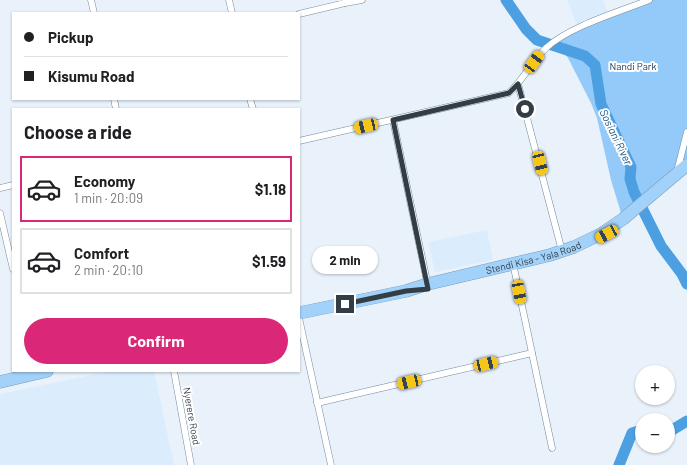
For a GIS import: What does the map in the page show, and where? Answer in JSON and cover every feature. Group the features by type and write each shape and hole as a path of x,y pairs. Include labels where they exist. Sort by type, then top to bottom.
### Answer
{"highway":[{"name":"Stendi Kisa - Yala Road","path":"300,313 428,286 574,248 634,214 685,170"},
{"path":"428,286 514,268 571,252 607,234 634,214"},
{"path":"0,382 40,372"}],"street":[{"path":"91,0 94,12"},
{"path":"229,0 232,12"},
{"path":"300,14 345,2 362,0"},
{"path":"300,141 509,93 518,84 546,48 563,36 578,28 649,0"},
{"path":"518,84 562,251"},
{"path":"393,120 428,286"},
{"path":"685,170 678,168 687,132"},
{"path":"0,188 12,185"},
{"path":"0,214 12,265"},
{"path":"514,268 552,448"},
{"path":"300,323 331,465"},
{"path":"317,403 532,353"},
{"name":"Nyerere Road","path":"174,372 191,465"}],"shaded area":[{"path":"567,0 603,0 609,16 578,28"},
{"path":"487,230 493,260 435,272 428,242"},
{"path":"106,372 154,372 174,465 0,465 0,394"}],"green space":[{"name":"Nandi Park","path":"652,0 687,0 687,165 621,213 611,180 597,118 591,103 568,58 562,51 547,49 564,36 609,16"}],"waterway":[{"name":"Sosiani River","path":"506,0 526,29 537,40 585,56 595,65 601,104 631,167 630,179 634,192 661,246 682,274 687,284"},
{"name":"Sosiani River","path":"675,428 687,421"},
{"name":"Sosiani River","path":"619,465 632,433 635,432"}],"route":[{"path":"345,304 406,291 428,289 393,120 509,93 518,84 525,109"}]}
